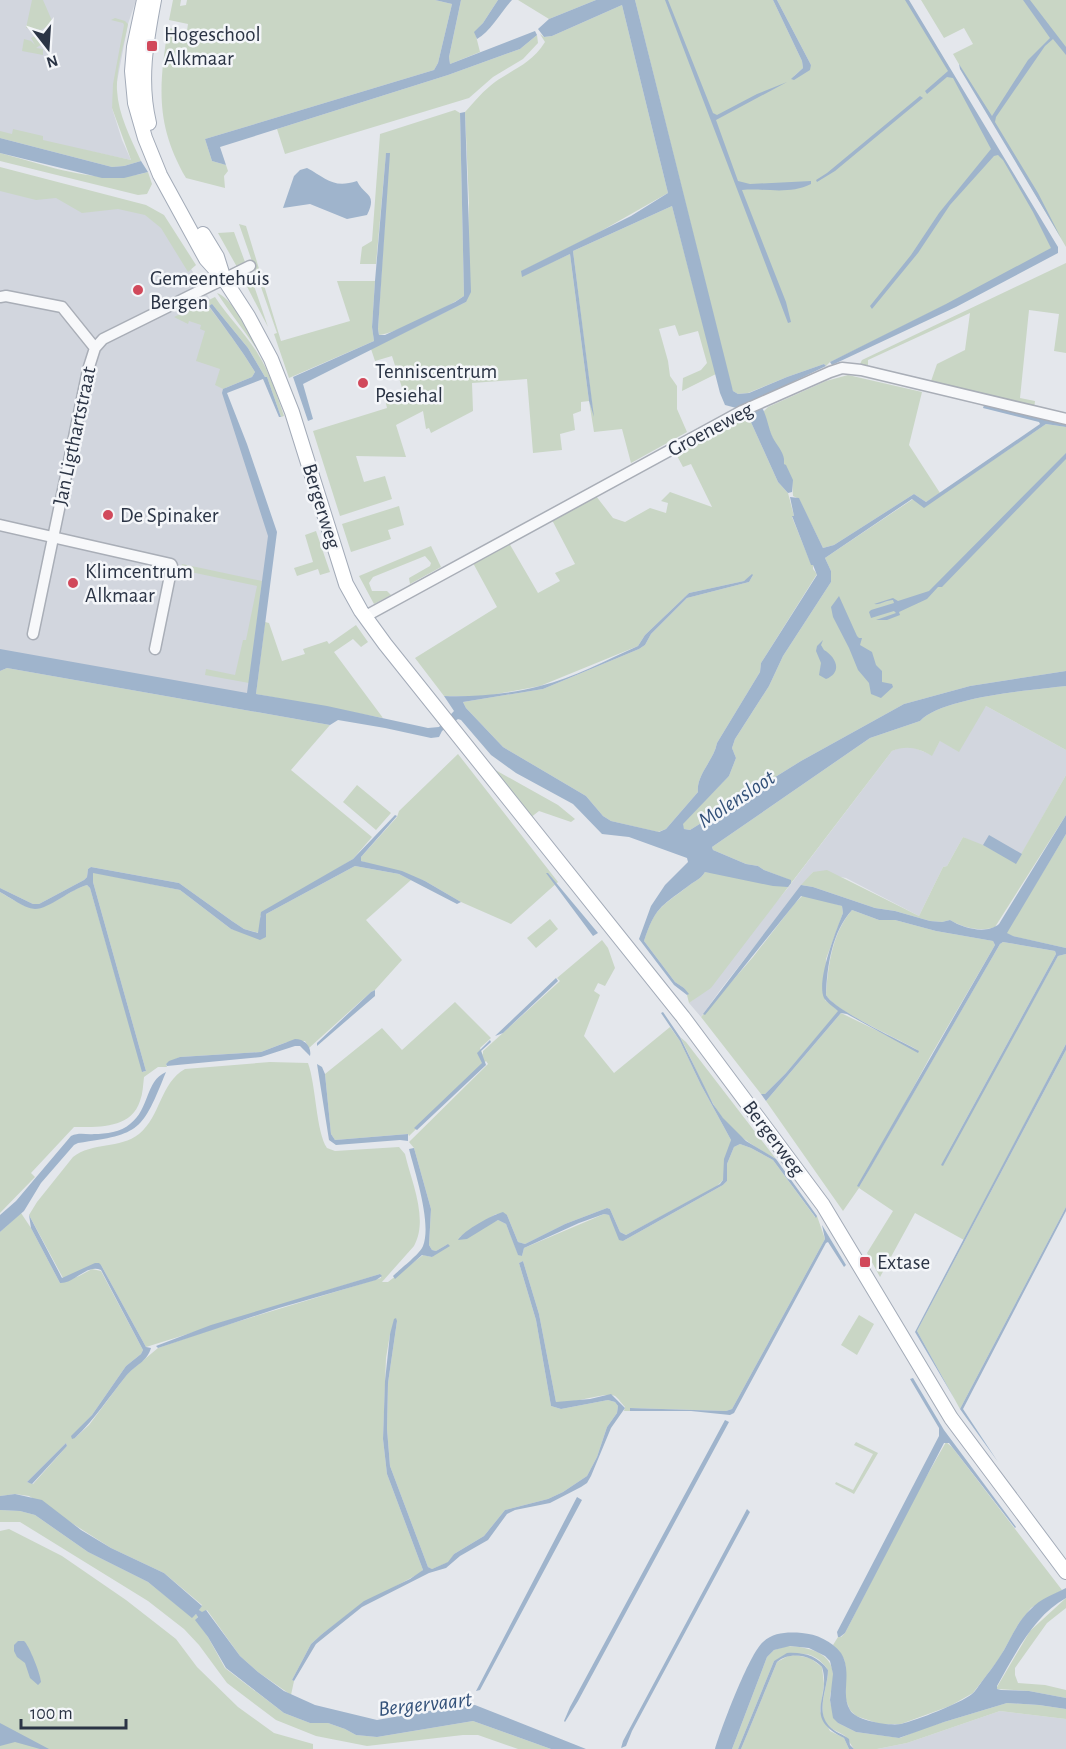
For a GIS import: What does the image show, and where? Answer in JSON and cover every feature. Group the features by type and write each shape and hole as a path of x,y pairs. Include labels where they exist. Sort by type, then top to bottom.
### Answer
{"main road":[{"name":"Bergerweg","path":"144,0 141,19 145,47 143,78 147,113 153,137 166,172 217,257 224,279 266,348 280,379 346,584 372,613 448,722 683,1017 824,1204 956,1425 1066,1572"},
{"name":"Bergerweg","path":"141,19 154,0"}],"street":[{"path":"224,279 250,266"},
{"name":"Jan Ligthartstraat","path":"33,634 88,370 95,348 104,339 224,279"},
{"path":"0,297 6,296 63,308 95,348"},
{"name":"Groeneweg","path":"372,613 746,409 830,372 849,368 1066,419"},
{"path":"0,525 171,564 155,649"}],"shaded area":[{"path":"0,0 136,0 128,24 112,108 131,160 0,132"},
{"path":"0,182 142,209 168,232 231,333 225,393 273,533 252,702 0,656"},
{"path":"986,706 1066,750 1066,775 1016,864 963,837 947,866 943,867 919,916 846,878 813,872 701,1017 689,1003 698,996 787,889 892,751 901,747 912,747 932,755 940,741"},
{"path":"1000,1711 1066,1719 1066,1749 877,1749 907,1743"}],"green space":[{"path":"32,0 43,0 53,23 41,30 26,28"},
{"path":"173,0 181,0 180,6 186,5 187,0 435,0 452,4 438,63 434,70 205,139 212,161 226,165 228,171 224,176 225,188 186,178 176,158 164,122 162,87 168,28 187,31 188,24 169,20"},
{"path":"461,0 498,0 475,32 480,52 450,64 449,57"},
{"path":"518,0 596,0 549,19"},
{"path":"635,0 773,0 802,61 803,68 793,77 811,65 777,0 908,0 1027,198 1056,253 830,362 826,366 824,364 748,393 738,394 733,391"},
{"path":"921,0 1066,0 1066,247 953,54 973,44 964,28 944,38"},
{"path":"622,5 668,193 522,276 570,254 589,401 581,402 581,411 573,414 575,430 560,434 562,450 533,453 527,379 472,383 473,411 431,433 429,428 426,429 423,411 396,425 406,457 356,456 364,482 385,476 392,499 340,516 313,431 387,408 385,399 404,394 392,356 375,361 371,349 466,302 469,203 465,112 491,85 534,56 545,42 540,34 544,37 552,36"},
{"path":"115,18 128,24 119,65 117,90 122,117 141,161 112,167 0,138 0,131 12,134 13,129 43,136 43,140 131,160 112,108 113,84 124,25 111,20"},
{"path":"40,33 45,42 36,48 43,49 43,55 22,51 24,39 35,45 31,38"},
{"path":"537,35 538,43 523,59 493,77 469,98 285,154 277,129 448,75 520,49"},
{"path":"455,110 460,113 464,296 422,319 379,335 389,153 386,154 376,264 360,264 362,247 372,241 380,134"},
{"path":"0,153 93,176 130,176 148,172 152,184 147,194 138,195 0,161"},
{"path":"0,167 146,205 164,215 196,265 188,272 161,228 145,215 118,209 82,213 56,198 36,200 0,191"},
{"path":"672,206 716,374 682,391 683,378 701,370 707,363 698,331 679,336 675,325 659,329 670,376 677,386 677,409 687,432 631,463 622,429 594,432 589,401 593,412 573,251"},
{"path":"239,224 246,226 281,341 350,321 337,281 375,281 372,327 374,341 289,378 274,334 277,333"},
{"path":"234,232 245,262 237,267 218,233"},
{"path":"1066,263 1066,353 1054,351 1059,314 1029,310 1020,398 1035,401 1034,409 930,384 937,364 965,350 970,313 868,360 868,367 859,366 862,360"},
{"path":"249,271 268,327 241,275"},
{"path":"217,293 224,297 240,315 269,369 257,349"},
{"path":"215,297 262,361 284,416 281,417 267,377 248,348 212,304 209,307 255,372 252,377 223,389 215,385 220,369 196,361 205,331 200,329 201,325 189,321 188,324 174,317"},
{"path":"848,375 922,392 909,445 940,493 926,502 914,494 834,545 823,548 799,499 793,496 792,480 783,464 764,417 764,411 768,407 826,381"},
{"path":"741,420 750,420 778,482 788,493 794,516 792,517 817,574 761,663 760,672 717,743 702,774 698,792 666,829 658,832 611,821 603,816 586,796 503,747 463,702 543,689 639,649 687,598 749,582 753,575 744,581 689,593 645,635 638,646 540,686 486,696 444,696 415,658 497,607 473,563 509,543 538,593 560,581 555,573 575,564 552,520 596,496 613,518 625,522 650,508 666,513 668,503 661,501 670,492 712,507 691,464 683,467 676,454"},
{"path":"1046,424 1066,427 1066,671 970,686 904,704 801,761 690,830 684,829 682,824 729,776 736,758 732,748 735,739 769,686 783,656 831,582 831,571 825,558 913,499 924,507"},
{"path":"399,506 404,525 388,530 391,539 351,552 342,524"},
{"path":"316,531 330,572 320,575 318,569 297,576 294,568 313,562 305,535"},
{"path":"431,546 441,567 410,584 409,578 430,566 431,563 425,556 373,577 369,583 372,591 387,591 391,595 374,604 359,576"},
{"path":"182,564 262,581 249,683 205,675 206,669 235,675 243,640 246,640 257,586 181,570"},
{"path":"265,622 269,623 282,661 305,654 303,649 327,641 329,644 356,625 368,642 361,647 353,639 334,652 383,718 256,694"},
{"path":"7,668 330,725 291,770 372,837 353,859 260,916 259,933 244,929 179,883 91,867 84,880 39,904 33,904 0,888 0,671"},
{"path":"1066,686 1066,750 986,706 959,752 940,741 932,756 912,748 892,751 711,988 689,1003 688,994 684,988 675,982 644,941 660,909 705,872 790,880 758,866 746,864 713,850 712,847 870,738 920,721 931,713 967,700"},
{"path":"458,754 558,882 511,924 461,902 425,881 361,861 361,857 397,817 399,811"},
{"path":"490,767 558,805 575,819 571,822 539,811 530,818"},
{"path":"1066,775 1066,815 995,927 978,929 950,920 930,921 875,908 801,885 813,872 827,870 919,916 943,867 947,866 963,837 1016,863"},
{"path":"357,785 391,813 376,830 343,802"},
{"path":"1066,834 1066,948 1006,933"},
{"path":"355,866 399,874 411,880 366,920 402,960 375,990 309,1048 305,1041 287,1042 261,1052 180,1057 166,1064 167,1067 158,1067 144,1077 140,1101 136,1110 129,1117 121,1122 103,1126 74,1127 31,1173 35,1177 0,1213 0,892 33,908 49,904 87,885 90,888 143,1072 146,1071 92,872 180,890 231,929 266,937 266,914"},
{"path":"805,895 842,906 843,913 826,959 825,1000 839,1011 786,1073 765,1094 761,1094 701,1017 753,957 795,903"},
{"path":"852,910 879,920 895,920 936,931 993,941 995,945 859,1187 1000,944 1003,942 1055,951 1056,954 941,1165 1058,956 1066,954 1066,1044 964,1240 915,1213 880,1277 867,1253 893,1211 859,1188 843,1211 766,1101 841,1013 919,1051 854,1017 826,995 830,961 836,939"},
{"path":"550,919 558,929 536,948 527,938"},
{"path":"602,940 608,948 615,968 605,986 598,983 594,991 600,995 584,1036 614,1073 670,1027 680,1041 731,1140 723,1180 716,1187 626,1235 620,1232 610,1209 607,1208 565,1224 525,1244 518,1242 507,1215 496,1214 458,1238 498,1220 506,1224 518,1254 522,1256 524,1248 604,1214 609,1215 623,1241 723,1185 727,1181 727,1164 734,1147 740,1144 773,1160 815,1217 817,1216 825,1239 732,1409 726,1411 631,1408 630,1411 624,1411 625,1407 619,1400 610,1395 556,1402 539,1314 523,1261 519,1263 536,1320 551,1406 561,1409 608,1400 615,1402 618,1406 617,1413 607,1427 597,1457 587,1476 548,1499 505,1510 484,1536 454,1554 449,1562 432,1569 428,1567 390,1466 387,1429 388,1383 397,1321 390,1334 386,1358 383,1439 387,1474 423,1570 364,1602 311,1644 292,1680 294,1681 291,1695 240,1656 207,1610 202,1613 199,1610 202,1605 164,1573 111,1548 29,1496 15,1494 0,1496 0,1232 21,1213 60,1283 92,1269 101,1271 143,1350 126,1366 92,1415 72,1436 75,1438 89,1425 128,1373 158,1348 381,1278 380,1274 146,1347 101,1265 63,1278 29,1215 73,1157 89,1149 123,1142 139,1134 152,1118 170,1083 185,1069 270,1062 308,1063 323,1141 327,1148 335,1151 399,1147 405,1154 417,1200 420,1224 414,1246 382,1282 388,1282 423,1255 432,1257 448,1244 436,1251 432,1250 429,1245 431,1209 414,1148 409,1142 488,1064 486,1061 409,1136 408,1134 335,1140 331,1134 325,1074 382,1028 402,1050 455,1002 491,1038 480,1048 483,1055 483,1051 560,981 557,978","holes":["66,1443 67,1446 33,1484 27,1482"]},
{"path":"680,1037 776,1159 743,1138 724,1120 710,1098"},
{"path":"1066,1050 1066,1207 960,1409 917,1331"},
{"path":"859,1315 874,1324 857,1355 841,1345"},
{"path":"856,1442 878,1453 854,1494 835,1484 836,1482 853,1490 873,1454 854,1445"},
{"path":"946,1442 1062,1590 1031,1608 1019,1623 999,1659 973,1693 950,1706 901,1724 880,1724 856,1716 850,1710 846,1700 844,1659 833,1645 838,1637 845,1633 913,1500"},
{"path":"0,1510 20,1511 35,1515 88,1552 148,1582 192,1617 196,1614 198,1616 196,1620 225,1668 284,1713 310,1723 328,1723 356,1735 377,1737 473,1721 551,1749 518,1749 478,1735 367,1746 316,1736 276,1720 227,1683 184,1629 148,1601 20,1522 0,1522"},
{"path":"9,1529 62,1556 126,1600 176,1639 197,1667 238,1707 274,1733 313,1744 313,1749 0,1749 0,1531"},
{"path":"1066,1598 1066,1608 1047,1623 1015,1668 1015,1675 1018,1683 1045,1685 1066,1690 1066,1698 1029,1691 997,1689 1030,1631"},
{"path":"787,1646 812,1650 826,1658 833,1671 830,1698 834,1715 838,1723 856,1732 900,1738 924,1728 1007,1703 1066,1709 1066,1719 1000,1711 907,1743 877,1749 854,1749 846,1737 829,1727 825,1721 823,1700 828,1670 816,1658 797,1654 774,1661 738,1749 732,1749 767,1657 774,1650"},
{"path":"795,1655 810,1658 822,1667 824,1684 820,1711 830,1731 844,1738 849,1749 741,1749 777,1662"}],"water":[{"path":"435,0 461,0 449,57 450,64 535,31 537,35 520,49 448,75 220,147 226,165 212,161 205,139 434,70 438,63 452,4"},
{"path":"498,0 512,0 491,27 477,39 474,32"},
{"path":"596,0 635,0 733,391 738,394 749,393 824,364 826,366 747,404 761,406 773,438 782,453 784,464 793,480 792,492 788,493 778,482 750,420 741,420 740,409 725,405 672,206 573,251 594,417 589,401 570,254 522,277 521,271 631,216 668,193 622,5 552,36 544,37 538,29 549,19"},
{"path":"665,0 668,0 713,113 717,115 757,94 787,82 716,120 738,181 750,184 811,181 811,184 794,189 742,190 786,302 791,322 788,323"},
{"path":"773,0 777,0 811,65 810,70 794,80 791,79 803,68 802,61"},
{"path":"905,0 909,0 1058,247 1058,253 956,307 832,365 830,362 1051,248 1003,160 998,155 994,156 950,205 918,253 872,309 870,306 911,255 939,213 991,149 953,78 947,77 927,94 925,91 948,71"},
{"path":"1023,0 1030,0 1066,47 1066,55 1053,39 1045,46 996,117 995,122 1038,193 1061,238 959,64 992,116 1028,60 1050,38"},
{"path":"920,96 923,98 835,171 817,182 816,180"},
{"path":"465,112 471,292 466,302 303,384 313,419 308,421 293,377 374,341 372,327 386,153 390,153 379,335 385,335 464,296 460,113"},
{"path":"0,138 112,167 141,161 148,172 124,178 102,178 0,153"},
{"path":"307,168 336,183 357,181 371,199 367,215 347,219 310,204 283,208 294,176 300,170"},
{"path":"212,304 248,348 267,377 281,417 279,417 263,379 227,393 277,532 256,694 327,706 428,728 439,727 454,711 444,696 516,691 553,683 578,674 638,646 645,635 689,593 744,581 752,574 749,582 687,598 639,649 543,689 463,702 503,747 586,796 603,816 611,821 659,832 666,829 698,792 702,774 717,743 760,672 761,663 817,575 792,516 794,516 790,497 799,498 823,548 834,545 914,494 926,502 1040,424 983,408 984,405 1066,423 1066,427 1046,424 924,508 912,499 825,558 831,571 831,582 783,656 769,686 735,739 732,748 736,758 729,776 683,824 684,829 690,830 801,761 904,704 970,686 1066,671 1066,686 967,700 931,713 920,721 870,738 712,847 713,850 746,864 758,866 791,880 791,883 788,887 773,886 705,872 660,909 644,941 675,982 689,994 687,995 674,985 639,939 651,906 665,885 688,862 687,858 629,837 602,834 573,804 516,773 491,755 461,720 458,719 442,731 439,737 431,738 338,720 330,725 7,668 0,671 0,649 247,693 268,536 222,393 223,389 252,377 255,372 209,306"},
{"path":"1066,453 1066,459 942,587 938,587 927,599 899,612 900,615 887,620 876,620 896,613 894,611 871,618 869,612 871,610 894,603 893,600 874,604 893,598 898,601 929,591"},
{"path":"839,596 857,636 862,638 860,645 872,652 876,665 882,671 882,682 892,684 893,687 881,698 871,694 869,683 858,670 833,617 831,607"},
{"path":"823,640 821,645 832,656 836,664 835,672 826,679 819,675 821,663 816,651 817,646"},
{"path":"395,815 397,816 361,857 361,861 402,871 425,881 461,902 457,904 399,874 355,866 266,914 266,937 260,940 231,929 180,890 93,873 93,882 146,1071 142,1072 90,888 87,885 81,887 47,906 35,909 0,892 0,888 33,904 39,904 84,880 91,867 179,883 244,929 258,933 261,912 353,859"},
{"path":"1066,815 1066,834 1007,933 1066,948 1066,954 1058,956 943,1166 941,1165 1056,954 1055,951 1003,942 1000,944 871,1167 859,1187 857,1186 995,945 993,941 936,931 895,920 879,920 852,910 835,939 826,995 854,1017 919,1051 918,1053 847,1014 841,1013 766,1101 761,1094 765,1094 786,1073 838,1011 824,998 822,990 828,956 843,913 842,906 801,896 705,1015 703,1014 801,885 875,908 930,921 950,920 968,928 988,929 999,924"},
{"path":"989,835 1022,854 1016,864 983,845"},
{"path":"546,873 548,873 598,933 593,936"},
{"path":"556,978 558,981 503,1033 495,1036"},
{"path":"375,990 375,996 317,1046 317,1043"},
{"path":"663,1012 680,1037 713,1104 723,1118 746,1141 776,1159 817,1216 816,1218 773,1160 740,1144 734,1147 727,1164 727,1181 723,1185 623,1241 619,1240 609,1215 604,1214 524,1248 522,1256 518,1255 506,1224 498,1220 467,1239 458,1240 479,1223 503,1212 507,1215 518,1242 525,1244 565,1224 607,1208 610,1209 620,1232 626,1235 720,1184 723,1180 724,1159 731,1140 680,1041 661,1013"},
{"path":"295,1039 307,1044 310,1056 300,1046 295,1046 261,1057 167,1066 166,1064 180,1057 261,1052"},
{"path":"490,1040 491,1042 481,1051 486,1065 417,1130 414,1128 482,1063 477,1053"},
{"path":"1066,1044 1066,1050 917,1331 954,1398 915,1332"},
{"path":"317,1064 322,1067 325,1074 331,1134 335,1140 408,1134 408,1141 336,1145 329,1140"},
{"path":"166,1072 151,1107 137,1126 115,1136 74,1145 41,1183 24,1211 0,1232 0,1215 16,1201 71,1136 108,1133 126,1127 141,1111 154,1082"},
{"path":"414,1148 431,1209 429,1245 432,1250 436,1251 448,1244 450,1246 432,1257 422,1255 395,1279 393,1276 421,1249 425,1236 422,1198 409,1149"},
{"path":"1066,1207 1066,1211 963,1409 998,1462 960,1409"},
{"path":"29,1215 62,1278 95,1263 101,1265 146,1347 151,1348 147,1357 126,1376 89,1423 72,1439 71,1436 92,1415 126,1366 143,1350 101,1270 90,1270 70,1281 60,1283 31,1228"},
{"path":"822,1225 846,1265 844,1267 828,1242 826,1243 734,1413 730,1415 691,1411 630,1411 630,1408 726,1411 732,1409 825,1239"},
{"path":"523,1261 539,1314 556,1402 590,1399 611,1394 625,1408 611,1428 591,1476 581,1487 550,1503 515,1510 507,1514 488,1540 460,1556 446,1568 429,1573 362,1607 316,1644 294,1681 292,1680 311,1644 322,1634 364,1601 410,1579 423,1570 387,1474 383,1439 385,1381 390,1334 394,1319 396,1318 397,1321 388,1383 387,1429 390,1466 428,1567 432,1569 448,1562 454,1554 484,1536 505,1510 548,1499 587,1476 597,1457 607,1427 617,1413 618,1406 615,1402 608,1400 561,1409 551,1406 536,1320 519,1263"},
{"path":"380,1274 382,1276 376,1280 279,1308 158,1348 156,1346 211,1325"},
{"path":"913,1378 944,1430 1016,1527 949,1443 944,1443 845,1633 838,1637 837,1632 939,1436 939,1428 910,1379"},
{"path":"725,1420 729,1422 565,1722 570,1707"},
{"path":"66,1443 67,1446 32,1484 27,1482"},
{"path":"15,1494 42,1500 81,1530 111,1548 164,1573 202,1606 199,1610 202,1612 206,1610 240,1656 258,1672 284,1691 315,1705 377,1720 475,1705 586,1749 551,1749 473,1721 377,1737 356,1735 328,1723 310,1723 284,1713 226,1668 195,1620 198,1617 196,1614 192,1618 148,1582 88,1552 35,1515 20,1511 0,1510 0,1496"},
{"path":"577,1497 582,1500 480,1690 476,1691"},
{"path":"747,1509 750,1512 626,1746 621,1748 623,1741"},
{"path":"1066,1588 1066,1598 1055,1605 1035,1625 1010,1662 997,1689 1029,1691 1066,1698 1066,1709 1007,1703 899,1738 856,1732 833,1718 830,1700 833,1674 830,1661 809,1648 790,1646 774,1650 767,1657 732,1749 715,1749 750,1661 763,1642 776,1634 802,1633 828,1642 841,1653 844,1660 847,1704 853,1714 866,1720 901,1724 938,1711 972,1694 997,1661 1026,1614 1035,1605"},
{"path":"18,1641 24,1641 32,1654 41,1682 38,1685 30,1678 25,1663 17,1657 14,1651 14,1645"},
{"path":"787,1653 810,1656 820,1661 828,1670 823,1699 825,1720 831,1728 849,1739 854,1749 849,1749 844,1738 831,1730 824,1722 821,1714 824,1688 822,1667 806,1657 788,1656 777,1662 741,1749 738,1749 774,1661"},
{"path":"0,1723 49,1749 40,1749 15,1742 0,1746"}],"place":[{"name":"Hogeschool Alkmaar","path":"152,46"},
{"name":"Gemeentehuis Bergen","path":"138,290"},
{"name":"Tenniscentrum Pesiehal","path":"363,383"},
{"name":"De Spinaker","path":"108,515"},
{"name":"Klimcentrum Alkmaar","path":"73,583"},
{"name":"Extase","path":"865,1262"}],"water label":[{"name":"Molensloot","path":"736,798"},
{"name":"Bergervaart","path":"425,1703"}]}
